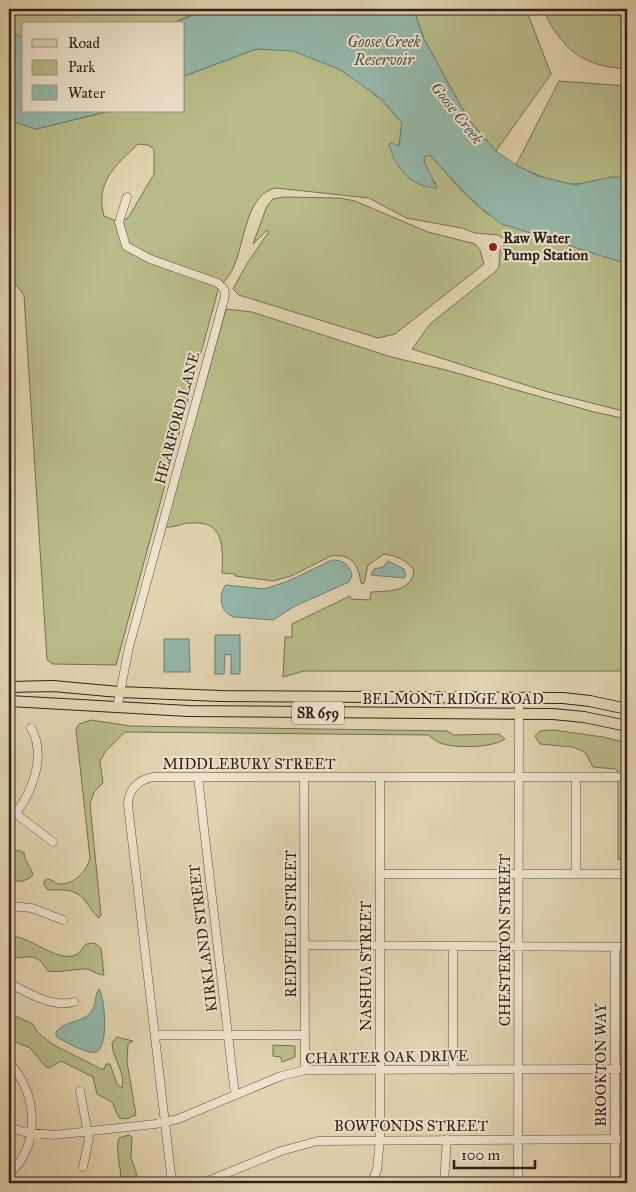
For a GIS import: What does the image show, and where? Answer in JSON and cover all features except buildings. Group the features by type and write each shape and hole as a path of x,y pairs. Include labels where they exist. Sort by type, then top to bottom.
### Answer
{"main road":[{"name":"BELMONT RIDGE ROAD","path":"9,686 53,686 119,692 279,696 519,698 590,701 627,709"},
{"path":"260,713 274,709 279,696"},
{"name":"BELMONT RIDGE ROAD","path":"9,701 117,708 260,713 518,714 584,717 627,726"}],"street":[{"name":"HEARFORD LANE","path":"117,708 129,647 225,296 224,289 218,283 150,259 126,246 119,222 127,197"},
{"name":"CHESTERTON STREET","path":"518,1183 520,946 519,698"},
{"path":"9,822 16,814 30,789 38,757 37,738 31,728"},
{"path":"576,777 576,874"},
{"name":"MIDDLEBURY STREET","path":"172,1183 128,799 135,786 147,779 198,778 617,777"},
{"name":"KIRKLAND STREET","path":"198,778 235,1094"},
{"name":"REDFIELD STREET","path":"304,778 305,1070"},
{"name":"NASHUA STREET","path":"371,1183 377,1170 380,1139 380,778"},
{"path":"16,814 53,842"},
{"path":"380,874 624,874"},
{"path":"9,906 32,908 63,920"},
{"path":"305,945 627,947"},
{"path":"453,946 453,1070"},
{"name":"BROOKTON WAY","path":"615,947 615,1183"},
{"path":"9,983 53,1003 64,1005 74,1002"},
{"path":"155,1034 305,1035"},
{"path":"9,1063 24,1087 32,1119 32,1133 28,1148 22,1160 9,1174"},
{"name":"CHARTER OAK DRIVE","path":"9,1127 32,1133 54,1135 165,1122 281,1076 305,1070 627,1069"},
{"path":"80,1090 88,1132 88,1146 83,1167"},
{"path":"444,1183 447,1139"},
{"name":"BOWFONDS STREET","path":"203,1183 305,1143 331,1140 627,1139"}],"green space":[{"path":"9,9 201,9 176,22 22,22 22,39 9,29"},
{"path":"403,9 526,9 551,74 496,151 468,119 424,39 416,17"},
{"path":"543,9 627,9 627,69 598,64 586,60 575,53 558,35"},
{"path":"256,49 290,50 325,62 354,78 367,88 402,123 399,146 436,184 424,161 424,157 430,155 461,190 487,214 627,264 627,412 548,392 412,349 430,324 495,272 499,267 500,250 508,241 498,235 475,233 462,228 406,218 369,198 276,188 265,192 251,212 235,264 218,290 116,665 53,664 47,660 24,295 9,275 9,120 37,129 106,112 185,112 185,76","holes":["138,144 148,145 154,149 154,174 128,218 119,222 104,216 102,194 105,184 115,167"]},
{"path":"559,81 627,86 627,177 569,184 545,178 516,165"},
{"path":"284,197 340,198 355,201 428,232 475,244 480,250 484,264 395,334 378,338 239,295 233,289 248,262 268,233 267,230 253,244 267,206 273,199"},
{"path":"226,309 252,312 391,357 446,370 594,412 627,419 627,671 304,671 283,677 285,637 292,637 292,624 350,596 351,599 370,600 371,592 398,589 409,583 414,570 401,559 384,554 368,565 364,584 361,583 356,566 349,558 344,556 331,556 291,576 273,581 235,576 235,574 222,573 222,546 220,538 210,526 202,523 191,523 165,527"},
{"path":"91,720 130,726 447,731 454,735 499,734 505,739 482,746 452,746 437,741 428,735 125,732 105,752 100,761 103,783 94,792 90,804 101,915 99,918 78,894 69,891 48,890 44,885 44,881 48,879 59,884 75,880 86,868 90,858 76,729 79,724"},
{"path":"553,730 603,737 627,743 627,858 618,860 618,772 615,769 593,767 585,752 572,747 540,744 535,736 540,731"},
{"path":"18,850 24,853 33,875 21,881 15,881 9,877 9,855"},
{"path":"9,936 26,940 52,952 68,956 76,955 86,944 94,943 101,948 104,975 85,969 58,972 48,971 43,963 36,958 9,956"},
{"path":"9,1013 33,1024 38,1033 52,1044 101,1069 104,1069 106,1064 110,1064 117,1084 122,1088 121,1071 112,1043 117,1037 133,1041 128,1044 127,1062 136,1115 126,1119 119,1118 112,1102 97,1094 93,1077 61,1061 49,1068 46,1067 30,1048 9,1039"},
{"path":"273,1045 295,1046 295,1057 282,1062 281,1057 273,1056"},
{"path":"129,1135 132,1137 131,1158 136,1172 137,1183 120,1183 118,1143 119,1138"}],"water":[{"name":"Goose Creek Reservoir","path":"201,9 403,9 416,16 424,39 468,119 496,151 516,165 538,176 575,185 611,177 627,177 627,264 502,224 473,200 430,155 424,157 424,162 437,188 428,187 412,180 395,161 389,144 392,143 399,146 402,123 383,100 339,69 293,51 256,49 185,76 185,22 176,22 198,13"},
{"path":"9,29 22,39 22,112 105,112 36,129 9,120"},
{"path":"332,560 347,565 352,575 349,582 295,606 273,620 234,617 223,608 221,599 226,585 264,589 286,582"},
{"path":"388,561 404,569 406,576 404,578 371,575 374,569 383,567"},
{"path":"215,635 240,635 240,674 231,674 231,655 225,654 224,674 215,674"},
{"path":"164,639 189,639 190,672 164,672"},
{"path":"99,989 103,1002 105,1022 103,1042 100,1049 96,1052 82,1050 56,1036 56,1032 60,1028 87,1016 91,1012"}],"place":[{"name":"Raw Water Pump Station","path":"493,247"}],"water label":[{"name":"Goose Creek","path":"457,113"}]}
